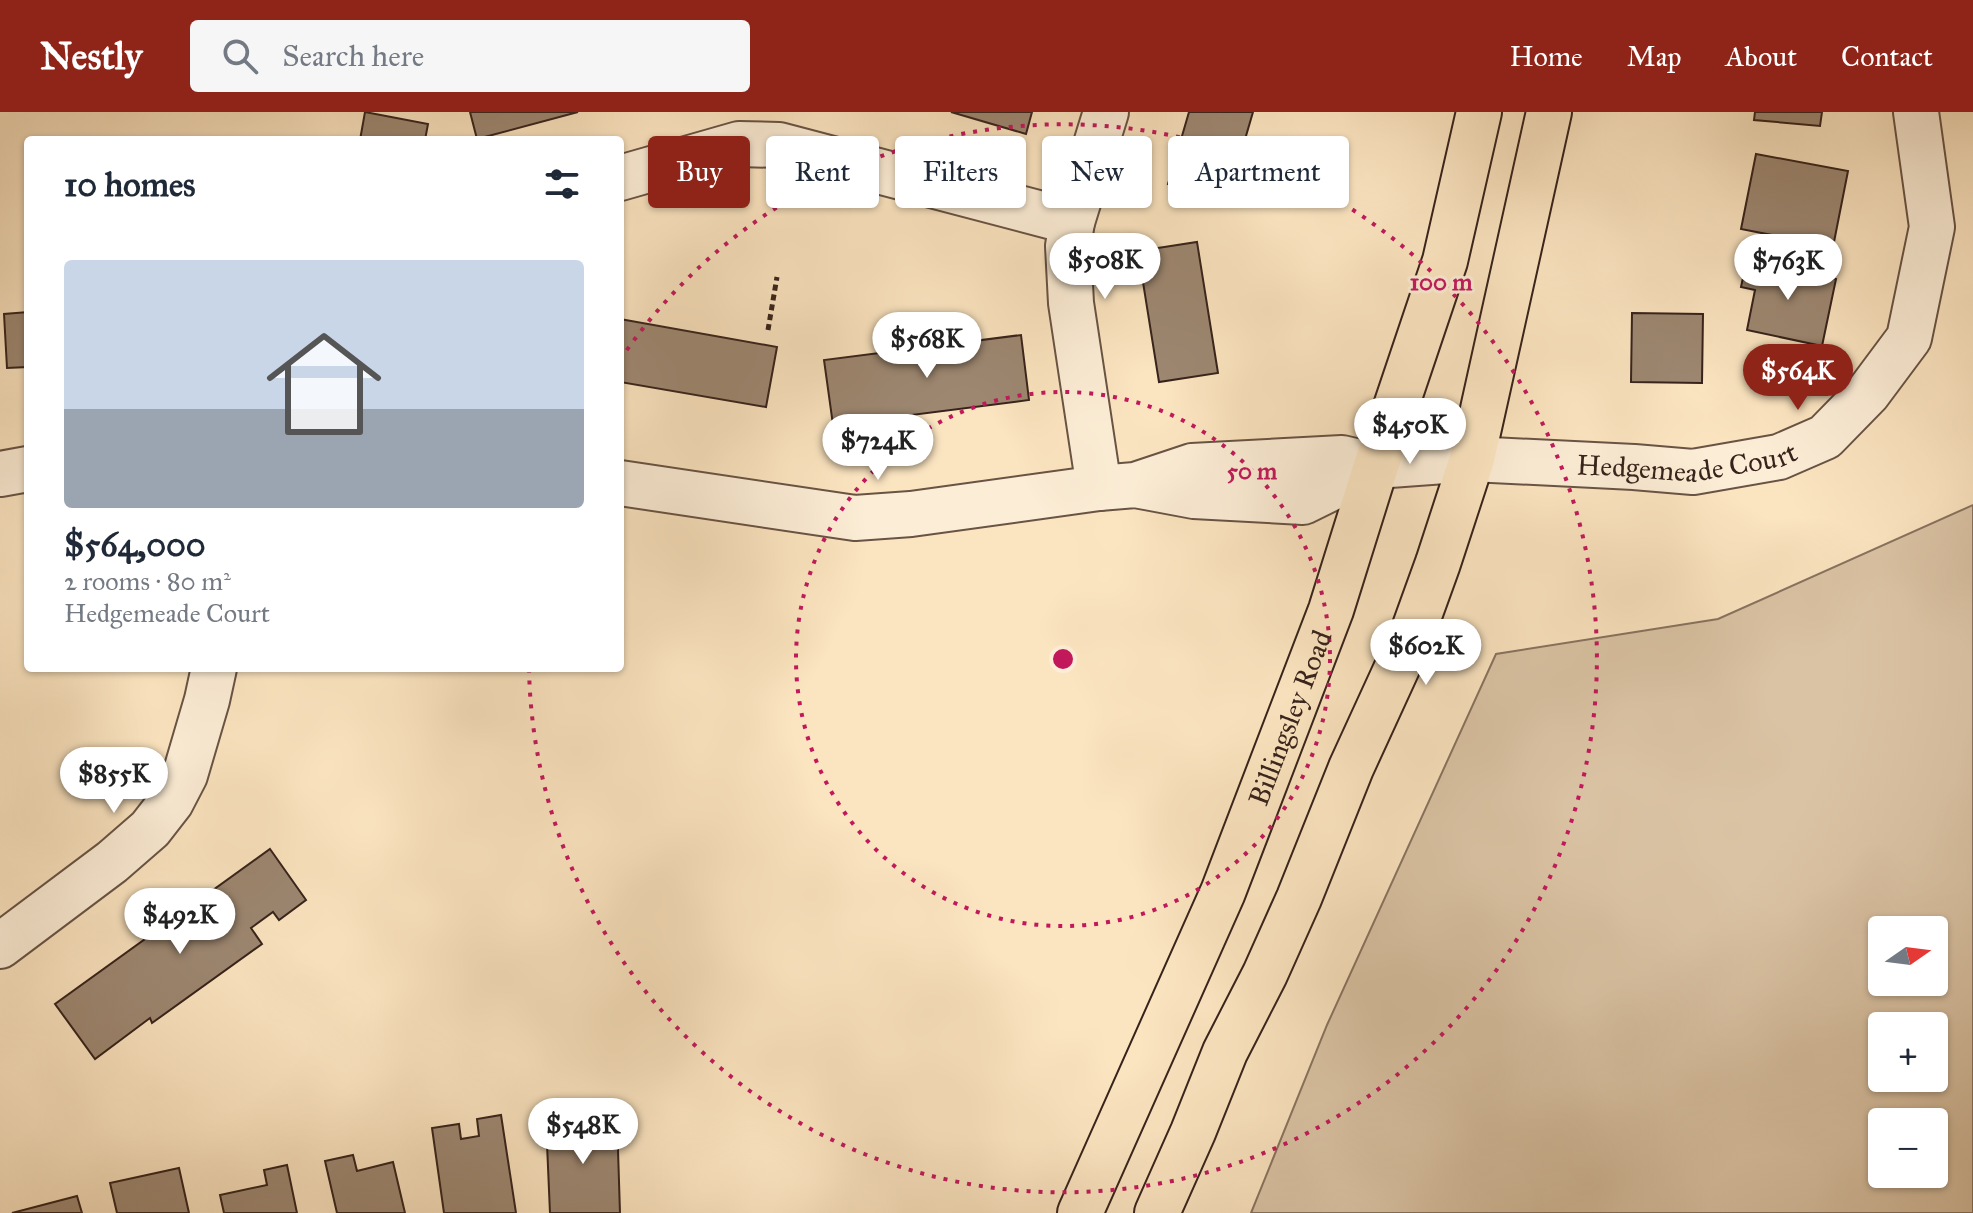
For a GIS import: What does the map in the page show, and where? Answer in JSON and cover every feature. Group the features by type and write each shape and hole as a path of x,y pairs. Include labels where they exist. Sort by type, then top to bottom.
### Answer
{"main road":[{"name":"Billingsley Road","path":"1080,1213 1223,892 1331,610 1445,261 1479,112"},
{"path":"1157,1213 1225,1052 1299,898 1351,768 1412,635 1472,459 1549,112"}],"street":[{"path":"1106,112 1072,222 1068,246 1069,293 1117,487"},
{"name":"Hedgemeade Court","path":"1376,466 1472,459 1693,472 1779,457 1825,437 1868,393 1909,338 1932,227 1916,112"},
{"path":"624,177 739,144 779,145 1072,222"},
{"path":"624,484 855,518 911,514 1117,487 1194,496 1303,502 1376,466"},
{"path":"0,474 24,470"},
{"path":"0,946 112,862 150,829 171,802 185,775 213,672"}],"path":[{"path":"768,330 777,277"}],"shaded area":[{"path":"1973,505 1973,1213 1251,1213 1327,1025 1496,654 1718,619"}],"building":[{"path":"365,112 428,124 426,136 361,136"},
{"path":"470,112 578,112 488,136 476,136"},
{"path":"951,112 1032,112 1026,134"},
{"path":"1189,112 1253,112 1246,136 1182,136"},
{"path":"1755,112 1822,112 1820,126 1754,120"},
{"path":"1756,154 1848,171 1833,247 1741,229"},
{"path":"1197,242 1218,373 1159,382 1138,251"},
{"path":"1747,259 1836,279 1822,346 1747,330 1755,290 1741,287"},
{"path":"24,312 24,367 7,368 4,314"},
{"path":"1632,313 1703,314 1702,383 1631,382"},
{"path":"624,320 777,347 766,407 624,383"},
{"path":"1021,335 1029,400 833,425 824,360"},
{"path":"270,849 306,900 279,920 273,912 251,928 262,944 152,1023 150,1018 95,1059 55,1004"},
{"path":"501,1115 516,1213 444,1213 432,1128 459,1124 461,1139 479,1136 477,1119"},
{"path":"617,1118 620,1213 550,1213 546,1121"},
{"path":"353,1155 357,1171 393,1162 405,1213 337,1213 325,1161"},
{"path":"287,1165 297,1213 224,1213 220,1195 267,1185 264,1170"},
{"path":"179,1168 189,1213 117,1213 110,1183"},
{"path":"77,1196 82,1213 12,1213"}]}
